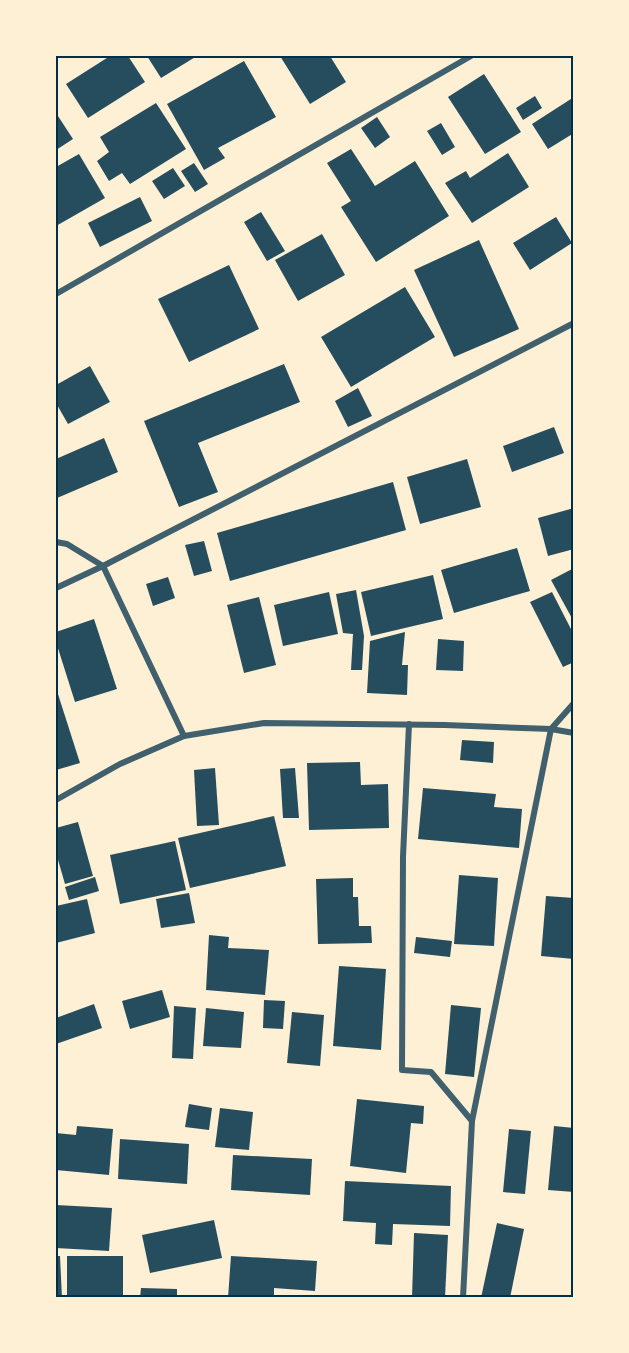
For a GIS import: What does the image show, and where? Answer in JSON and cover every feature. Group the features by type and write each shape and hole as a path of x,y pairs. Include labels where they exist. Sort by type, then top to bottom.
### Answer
{"street":[{"path":"56,294 471,56"},
{"path":"56,588 103,566 573,323"},
{"path":"56,542 67,544 103,566 184,736"},
{"path":"463,1298 472,1120 551,729 573,703"},
{"path":"56,800 120,764 184,736 264,723 409,724 551,729 573,733"},
{"path":"409,724 403,857 402,1070 431,1072 472,1120"}],"building":[{"path":"110,56 128,56 145,82 88,118 66,84"},
{"path":"147,56 197,56 161,78"},
{"path":"280,56 330,56 346,82 310,104"},
{"path":"244,61 276,117 218,148 225,158 204,170 167,104"},
{"path":"484,74 521,132 485,154 448,97"},
{"path":"535,96 542,108 523,120 516,108"},
{"path":"574,97 574,133 548,149 532,124"},
{"path":"156,103 186,149 130,184 122,173 109,181 97,161 109,152 100,137"},
{"path":"56,113 73,139 56,150"},
{"path":"377,117 390,137 375,148 361,128"},
{"path":"441,123 455,147 442,155 427,131"},
{"path":"351,149 375,186 415,161 449,216 376,262 341,207 351,201 327,163"},
{"path":"508,153 529,187 472,223 445,183 466,171 470,178"},
{"path":"79,154 105,198 56,226 56,167"},
{"path":"194,163 208,184 195,192 181,171"},
{"path":"173,168 185,186 164,199 152,181"},
{"path":"140,197 152,221 100,247 88,223"},
{"path":"261,212 285,251 267,261 244,222"},
{"path":"556,217 572,243 530,270 513,243"},
{"path":"322,234 345,275 298,301 275,260"},
{"path":"479,240 519,329 454,357 414,270"},
{"path":"229,265 259,329 189,362 158,299"},
{"path":"405,287 435,337 351,387 321,337"},
{"path":"284,364 300,402 198,443 218,492 179,507 144,421"},
{"path":"90,366 110,402 68,424 56,403 56,385"},
{"path":"358,388 372,416 348,427 335,401"},
{"path":"554,427 564,453 512,472 503,446"},
{"path":"104,438 118,472 57,498 56,459"},
{"path":"467,459 481,507 420,524 407,477"},
{"path":"393,482 406,530 230,581 217,533"},
{"path":"574,508 574,549 548,556 538,518"},
{"path":"204,541 212,571 194,576 185,545"},
{"path":"517,548 530,591 454,613 441,570"},
{"path":"574,568 574,622 551,580"},
{"path":"433,575 443,619 371,636 361,592"},
{"path":"168,577 175,598 153,606 146,584"},
{"path":"356,590 364,636 362,670 351,670 353,634 343,633 336,594"},
{"path":"329,592 338,634 283,646 274,605"},
{"path":"552,592 574,635 574,662 563,667 530,602"},
{"path":"259,597 276,665 244,673 227,605"},
{"path":"94,619 117,689 75,702 56,642 56,632"},
{"path":"405,632 402,665 408,665 407,695 367,693 370,641"},
{"path":"438,639 464,641 463,671 436,670"},
{"path":"56,691 80,763 56,770"},
{"path":"462,740 494,742 493,763 460,760"},
{"path":"360,762 361,785 388,784 389,828 309,830 307,763"},
{"path":"215,768 219,825 197,826 194,770"},
{"path":"295,768 299,818 283,818 280,769"},
{"path":"423,788 496,794 494,807 522,809 519,848 418,839"},
{"path":"274,816 286,866 190,888 178,838"},
{"path":"78,822 93,876 65,884 56,853 56,828"},
{"path":"175,841 186,890 120,904 110,855"},
{"path":"459,875 498,878 494,946 454,944"},
{"path":"95,877 99,891 69,900 65,887"},
{"path":"353,878 353,897 358,897 359,926 371,926 372,943 318,944 316,879"},
{"path":"189,893 195,923 161,928 156,899"},
{"path":"546,896 574,898 574,959 541,956"},
{"path":"87,899 95,933 56,943 56,906"},
{"path":"209,935 229,937 228,948 269,950 265,995 206,990"},
{"path":"416,937 452,941 450,957 414,953"},
{"path":"339,966 386,969 381,1050 333,1046"},
{"path":"162,990 170,1017 130,1029 122,1001"},
{"path":"264,1000 285,1001 283,1029 263,1028"},
{"path":"94,1004 102,1028 56,1044 56,1018"},
{"path":"451,1005 481,1008 474,1077 445,1074"},
{"path":"174,1006 196,1008 193,1059 172,1058"},
{"path":"206,1008 244,1012 241,1048 203,1046"},
{"path":"292,1012 324,1015 320,1066 287,1063"},
{"path":"357,1099 424,1106 423,1124 411,1123 406,1173 350,1166"},
{"path":"189,1104 212,1108 209,1130 185,1127"},
{"path":"220,1108 253,1112 249,1150 215,1147"},
{"path":"77,1126 113,1129 109,1175 56,1170 56,1133 76,1135"},
{"path":"554,1126 574,1128 574,1192 548,1190"},
{"path":"509,1129 531,1131 525,1194 503,1192"},
{"path":"120,1139 189,1144 187,1184 118,1179"},
{"path":"233,1155 312,1159 310,1195 231,1190"},
{"path":"345,1181 451,1186 450,1226 393,1224 392,1245 375,1244 376,1223 343,1221"},
{"path":"56,1205 112,1208 109,1251 56,1248"},
{"path":"214,1220 222,1258 150,1273 142,1235"},
{"path":"497,1223 524,1229 510,1298 481,1298"},
{"path":"414,1233 448,1235 445,1298 412,1298"},
{"path":"56,1256 60,1256 62,1298 56,1298"},
{"path":"67,1256 123,1256 123,1298 67,1298"},
{"path":"231,1256 317,1261 315,1291 274,1288 274,1298 228,1298"},
{"path":"141,1288 177,1289 177,1298 140,1298"}]}
